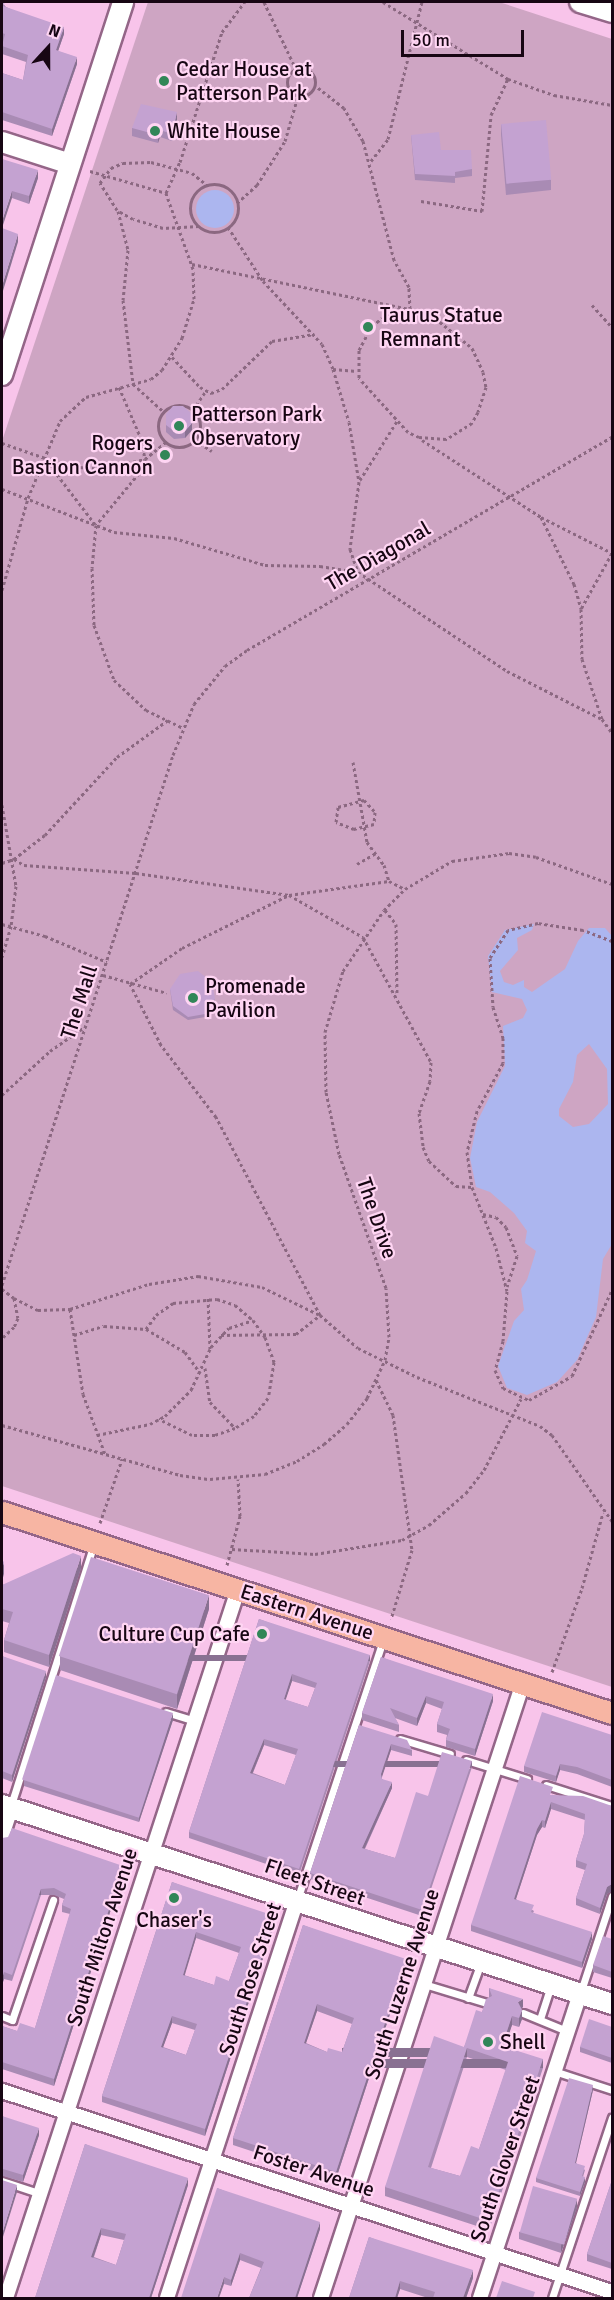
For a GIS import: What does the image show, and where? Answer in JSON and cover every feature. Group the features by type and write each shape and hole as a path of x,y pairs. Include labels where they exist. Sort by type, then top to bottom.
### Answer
{"main road":[{"name":"Eastern Avenue","path":"2,1512 97,1533 238,1590 387,1628 523,1683 612,1713"}],"street":[{"path":"2,375 120,2"},
{"path":"588,3 612,12"},
{"path":"2,142 70,164"},
{"name":"South Milton Avenue","path":"6,2298 238,1590"},
{"name":"South Luzerne Avenue","path":"321,2298 523,1683"},
{"path":"2,1836 6,1806"},
{"name":"Fleet Street","path":"6,1806 436,1949 612,2004"},
{"name":"South Rose Street","path":"167,2298 297,1901"},
{"name":"South Glover Street","path":"480,2298 495,2253 525,2184 580,1994"},
{"name":"Foster Avenue","path":"2,2091 612,2292"}],"lane":[{"path":"6,1806 53,1675 97,1533"},
{"name":"South Rose Street","path":"297,1901 387,1628"},
{"path":"43,1671 64,1678"},
{"path":"152,1707 195,1721"},
{"path":"355,1724 366,1728"},
{"path":"389,1735 612,1806"},
{"name":"South Glover Street","path":"580,1994 612,1896"},
{"path":"2,2016 12,2020 53,1900"},
{"path":"468,1998 481,1963"},
{"path":"424,1984 487,2003"},
{"path":"540,2019 551,1985"},
{"path":"523,2013 570,2032"},
{"path":"556,2072 612,2090"},
{"path":"552,2298 612,2118"},
{"path":"2,2181 41,2194"},
{"path":"573,2200 584,2203"}],"path":[{"path":"2,590 28,498 60,421 86,396 151,379 172,357 194,298 192,264 166,193 178,168 222,32 245,2"},
{"path":"264,2 296,69"},
{"path":"383,2 415,19 508,79 554,96 612,105"},
{"path":"371,161 388,139 395,118 415,19 422,2"},
{"path":"296,69 310,71 315,85 344,108 371,161 393,260 409,287 410,309"},
{"path":"237,203 257,185 293,125 298,96 287,81 296,69"},
{"path":"421,201 482,211 491,115 508,79"},
{"path":"298,96 311,92 315,85"},
{"path":"117,210 149,225 181,229 199,226 216,232 228,227 236,219 237,203 227,188 207,185 199,176 178,168 135,161 111,168 102,176 102,190 117,210 128,250 123,300 133,384 163,411"},
{"path":"90,171 166,193"},
{"path":"199,226 192,216 191,205 196,193 207,185"},
{"path":"228,227 263,281 314,334 333,369 350,423 359,482 350,549 358,572"},
{"path":"192,264 263,281 345,292 435,318 472,348 486,387 472,423 446,439 419,438"},
{"path":"592,305 612,327"},
{"path":"410,309 382,318 372,326 359,350 357,371 365,389 397,421 419,438 541,517 612,553 581,609"},
{"path":"194,410 205,392 222,389 272,341 314,334"},
{"path":"172,357 205,392"},
{"path":"333,369 357,371"},
{"path":"119,387 142,441 145,459 139,473 96,525 92,599 102,655 114,680 132,699 183,728"},
{"path":"178,405 194,410 201,425 195,440 181,448 165,443 158,431 163,411 178,405"},
{"path":"359,482 397,421"},
{"name":"The Diagonal","path":"183,728 194,704 225,666 368,578 612,437"},
{"path":"195,440 212,451"},
{"path":"2,443 68,466 104,469 145,459 165,443"},
{"path":"44,458 96,525"},
{"path":"2,489 114,532 174,538 265,565 320,566 358,572 507,671 602,719"},
{"path":"541,517 563,558 581,609 582,659 602,719 612,733"},
{"path":"2,863 14,859 45,836 117,757 168,720"},
{"name":"The Mall","path":"2,1287 183,728"},
{"path":"353,762 363,828 388,882"},
{"path":"364,800 375,812 374,824 363,828 344,828 336,822 338,807 364,800"},
{"path":"2,805 14,859 16,886 11,926 2,957"},
{"path":"357,864 376,853"},
{"name":"The Drive","path":"2,1425 180,1475 238,1479 297,1461 324,1444 347,1424 376,1380 384,1360 389,1336 386,1288 339,1154 323,1064 331,1002 363,937 384,910 405,889 452,861 509,853 553,861 612,884"},
{"path":"14,859 24,865 136,873 289,895 388,882 405,889"},
{"path":"289,895 363,937 397,994 430,1062 430,1081 419,1113 423,1147 440,1173 456,1186 472,1187"},
{"path":"130,984 182,948 289,895"},
{"path":"384,910 396,924 397,994"},
{"path":"506,1288 483,1214 472,1187 467,1152 470,1134 503,1064 503,1038 493,1007 490,958 508,930 538,923 583,930 612,941"},
{"path":"2,924 107,963"},
{"path":"103,975 167,993"},
{"path":"130,984 161,1045 216,1117 320,1315"},
{"path":"2,1095 50,1051 87,1025"},
{"path":"483,1214 496,1217 506,1227 517,1256 506,1288 505,1324 495,1370 502,1388 521,1399 542,1396 572,1376 612,1290"},
{"path":"2,1287 14,1298 38,1310 70,1310 149,1284 198,1276 243,1281 320,1315 358,1348 514,1415 552,1435 612,1521"},
{"path":"2,1338 14,1327 18,1318 14,1298"},
{"path":"208,1298 210,1349"},
{"path":"146,1329 156,1315 174,1303 208,1298 235,1305 253,1320 265,1337 274,1362 268,1398 254,1416 236,1428 215,1435 192,1435 159,1419"},
{"path":"70,1310 79,1377 105,1454"},
{"path":"221,1335 265,1337 296,1334 320,1315"},
{"path":"97,1435 134,1430 159,1419 181,1402 201,1374 210,1349 221,1335 253,1320"},
{"path":"74,1335 104,1326 146,1329 185,1352 201,1374"},
{"path":"206,1360 204,1376 210,1402 236,1428"},
{"path":"376,1380 393,1414 411,1535 410,1565 387,1628"},
{"path":"232,1549 315,1554 367,1548 411,1535 429,1526 466,1493 514,1415 521,1399"},
{"path":"97,1533 122,1459"},
{"path":"227,1565 240,1516 238,1479"},
{"path":"552,1672 582,1588 603,1511"}],"shaded area":[{"path":"148,2 499,2 612,39 612,1687 2,1486 2,441"}],"water":[{"path":"215,190 228,196 234,209 228,222 215,228 202,222 196,209 202,196"},
{"path":"534,924 532,930 517,938 518,950 500,971 504,982 513,985 524,980 524,987 532,992 565,969 578,941 589,928 605,928 612,936 612,1244 603,1259 596,1317 577,1360 557,1382 527,1395 507,1388 498,1366 514,1321 524,1310 521,1289 527,1280 536,1251 525,1243 527,1231 514,1213 490,1192 476,1187 470,1158 477,1122 505,1066 503,1026 523,1018 527,1010 522,999 492,992 488,956 505,930","holes":["589,1044 607,1069 608,1104 589,1124 573,1127 559,1116 559,1109 573,1082 577,1055"]}],"building":[{"path":"2,2 5,2 3,6 64,27 56,50 77,57 52,129 2,112 2,73 23,80 28,55 2,46 5,34 2,33"},
{"name":"White House","path":"141,104 177,112 172,134 160,130 158,135 132,128"},
{"path":"546,120 551,180 506,184 501,124"},
{"path":"439,132 441,150 471,150 472,169 455,172 455,176 415,174 411,135"},
{"path":"2,159 38,170 29,196 12,191 2,221"},
{"path":"2,228 18,234 2,286"},
{"name":"Patterson Park Observatory","path":"173,406 183,406 191,413 192,423 185,431 174,431 166,425 166,414"},
{"name":"Promenade Pavilion","path":"198,971 212,982 215,999 205,1014 188,1017 173,1006 170,989 180,974"},
{"path":"73,1553 81,1556 49,1655 4,1640 13,1612 2,1609 2,1585"},
{"path":"91,1557 209,1595 177,1694 59,1656"},
{"path":"259,1619 370,1655 299,1869 189,1832","holes":["292,1674 317,1683 308,1707 284,1699","264,1739 298,1749 285,1785 250,1773"]},
{"path":"2,1656 46,1671 12,1775 2,1771"},
{"path":"381,1657 493,1694 475,1749 446,1740 450,1729 437,1724 444,1702 426,1696 417,1718 390,1708 399,1725 362,1713"},
{"path":"56,1675 173,1713 139,1818 22,1780"},
{"path":"542,1712 612,1735 612,1780 577,1767 560,1764 556,1776 524,1766"},
{"path":"359,1725 407,1740 412,1750 391,1744 381,1774 382,1779 392,1782 362,1848 395,1858 416,1792 428,1796 442,1752 472,1761 422,1910 310,1873"},
{"path":"520,1776 553,1787 550,1795 583,1796 612,1806 612,1884 607,1887 600,1908 576,1898 587,1864 576,1860 584,1834 585,1814 551,1802 545,1821 542,1820 537,1829 514,1899 534,1905 531,1912 592,1932 582,1962 471,1925"},
{"path":"12,1828 123,1866 54,2079 2,2062 2,2026 17,2031 20,2023 35,2028 71,1909 62,1905 66,1894 54,1888 41,1889 12,1975 4,1972 2,1979 2,1838 8,1837"},
{"path":"172,1882 275,1916 205,2129 102,2096","holes":["196,1932 241,1947 229,1981 216,1976 214,1985 183,1975","172,2016 197,2024 186,2055 161,2047"]},
{"path":"303,1925 406,1959 336,2172 233,2138","holes":["317,2004 354,2018 342,2052 328,2048 327,2052 304,2043"]},
{"path":"603,1936 612,1939 612,1972 593,1965"},
{"path":"489,1988 523,1999 518,2002 522,2010 519,2018 512,2016 502,2046 543,2059 489,2221 385,2187 434,2036 464,2047 476,2010 482,2012 486,1999 492,1996","holes":["467,2048 508,2062 479,2149 471,2146 460,2176 428,2167"]},
{"path":"589,2019 612,2027 612,2058 580,2047"},
{"path":"569,2078 593,2085 575,2163 585,2166 582,2176 585,2177 580,2192 536,2178"},
{"path":"2,2116 39,2128 23,2175 2,2170"},
{"path":"85,2144 188,2178 149,2298 35,2298","holes":["101,2228 126,2234 116,2265 91,2257"]},
{"path":"2,2180 17,2185 2,2234"},
{"path":"612,2180 612,2263 587,2254"},
{"path":"533,2186 577,2199 564,2245 520,2232"},
{"path":"217,2188 320,2222 295,2298 249,2298 264,2262 240,2253 231,2280 224,2277 217,2298 181,2298"},
{"path":"369,2237 473,2270 463,2298 433,2298 435,2292 400,2281 395,2298 349,2298"},
{"path":"502,2281 535,2292 533,2298 496,2298"}],"place":[{"name":"Cedar House at Patterson Park","path":"164,81"},
{"name":"White House","path":"155,131"},
{"name":"Taurus Statue Remnant","path":"368,327"},
{"name":"Patterson Park Observatory","path":"179,426"},
{"name":"Rogers Bastion Cannon","path":"165,455"},
{"name":"Promenade Pavilion","path":"193,998"},
{"name":"Culture Cup Cafe","path":"262,1634"},
{"name":"Chaser's","path":"174,1898"},
{"name":"Shell","path":"488,2042"}]}
